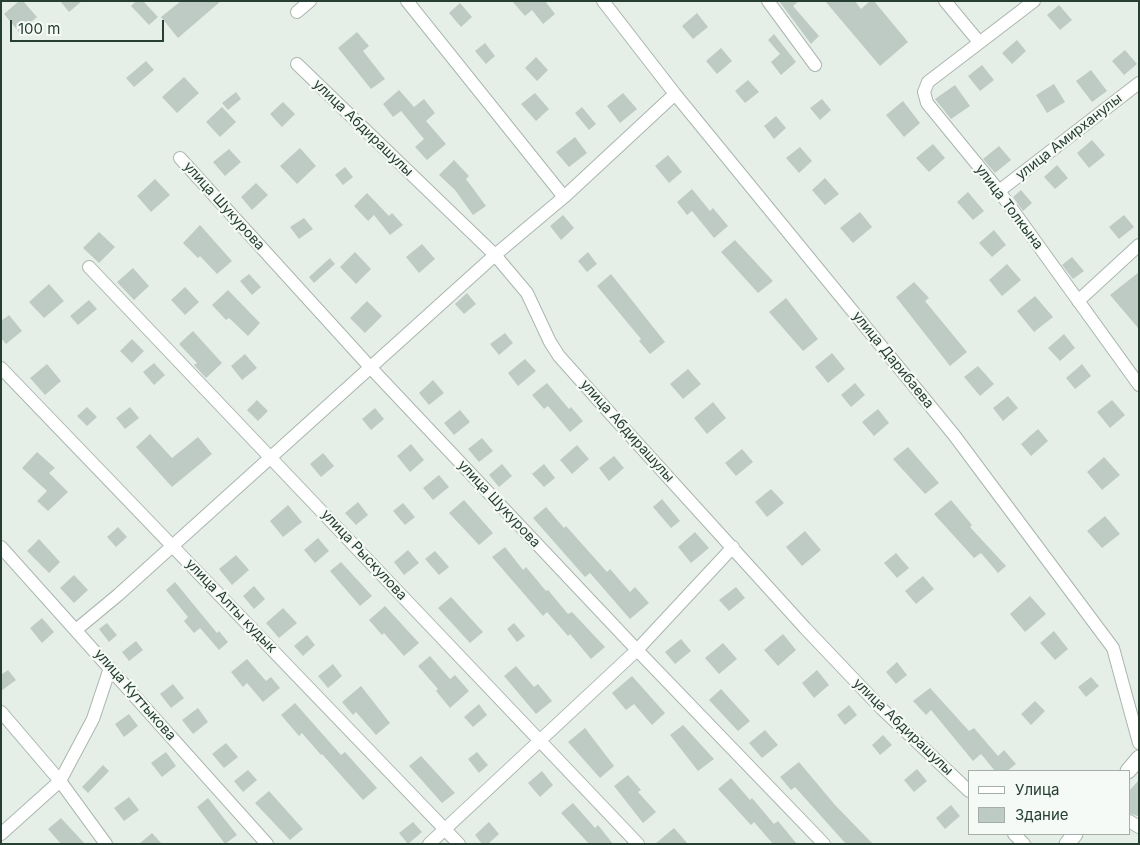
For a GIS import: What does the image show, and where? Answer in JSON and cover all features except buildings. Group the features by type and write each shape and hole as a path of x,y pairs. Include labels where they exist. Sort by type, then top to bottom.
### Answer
{"street":[{"path":"297,12 310,1"},
{"path":"407,1 564,196"},
{"name":"улица Дарибаева","path":"603,1 675,94 954,435 1113,648 1139,743"},
{"path":"768,1 815,65"},
{"path":"945,1 979,42"},
{"name":"улица Толкына","path":"1034,1 928,82 924,92 927,103 999,191 1139,384"},
{"name":"улица Абдирашулы","path":"297,64 494,255 527,292 550,342 559,356 734,547 805,628 876,702 968,790"},
{"name":"улица Амирханулы","path":"999,191 1139,83"},
{"path":"77,629 173,546 494,255 564,196 675,94"},
{"name":"улица Шукурова","path":"180,158 370,367 637,650 824,844"},
{"path":"1078,300 1139,245"},
{"name":"улица Рыскулова","path":"90,267 638,844"},
{"name":"улица Алты кудык","path":"1,368 459,844"},
{"name":"улица Куттыкова","path":"1,547 77,629 268,844"},
{"path":"429,844 637,650 734,547"},
{"path":"1,834 60,781 94,719 110,668"},
{"path":"1,712 60,781 106,844"},
{"path":"1129,770 1139,758"},
{"path":"1015,835 1024,844"}]}
